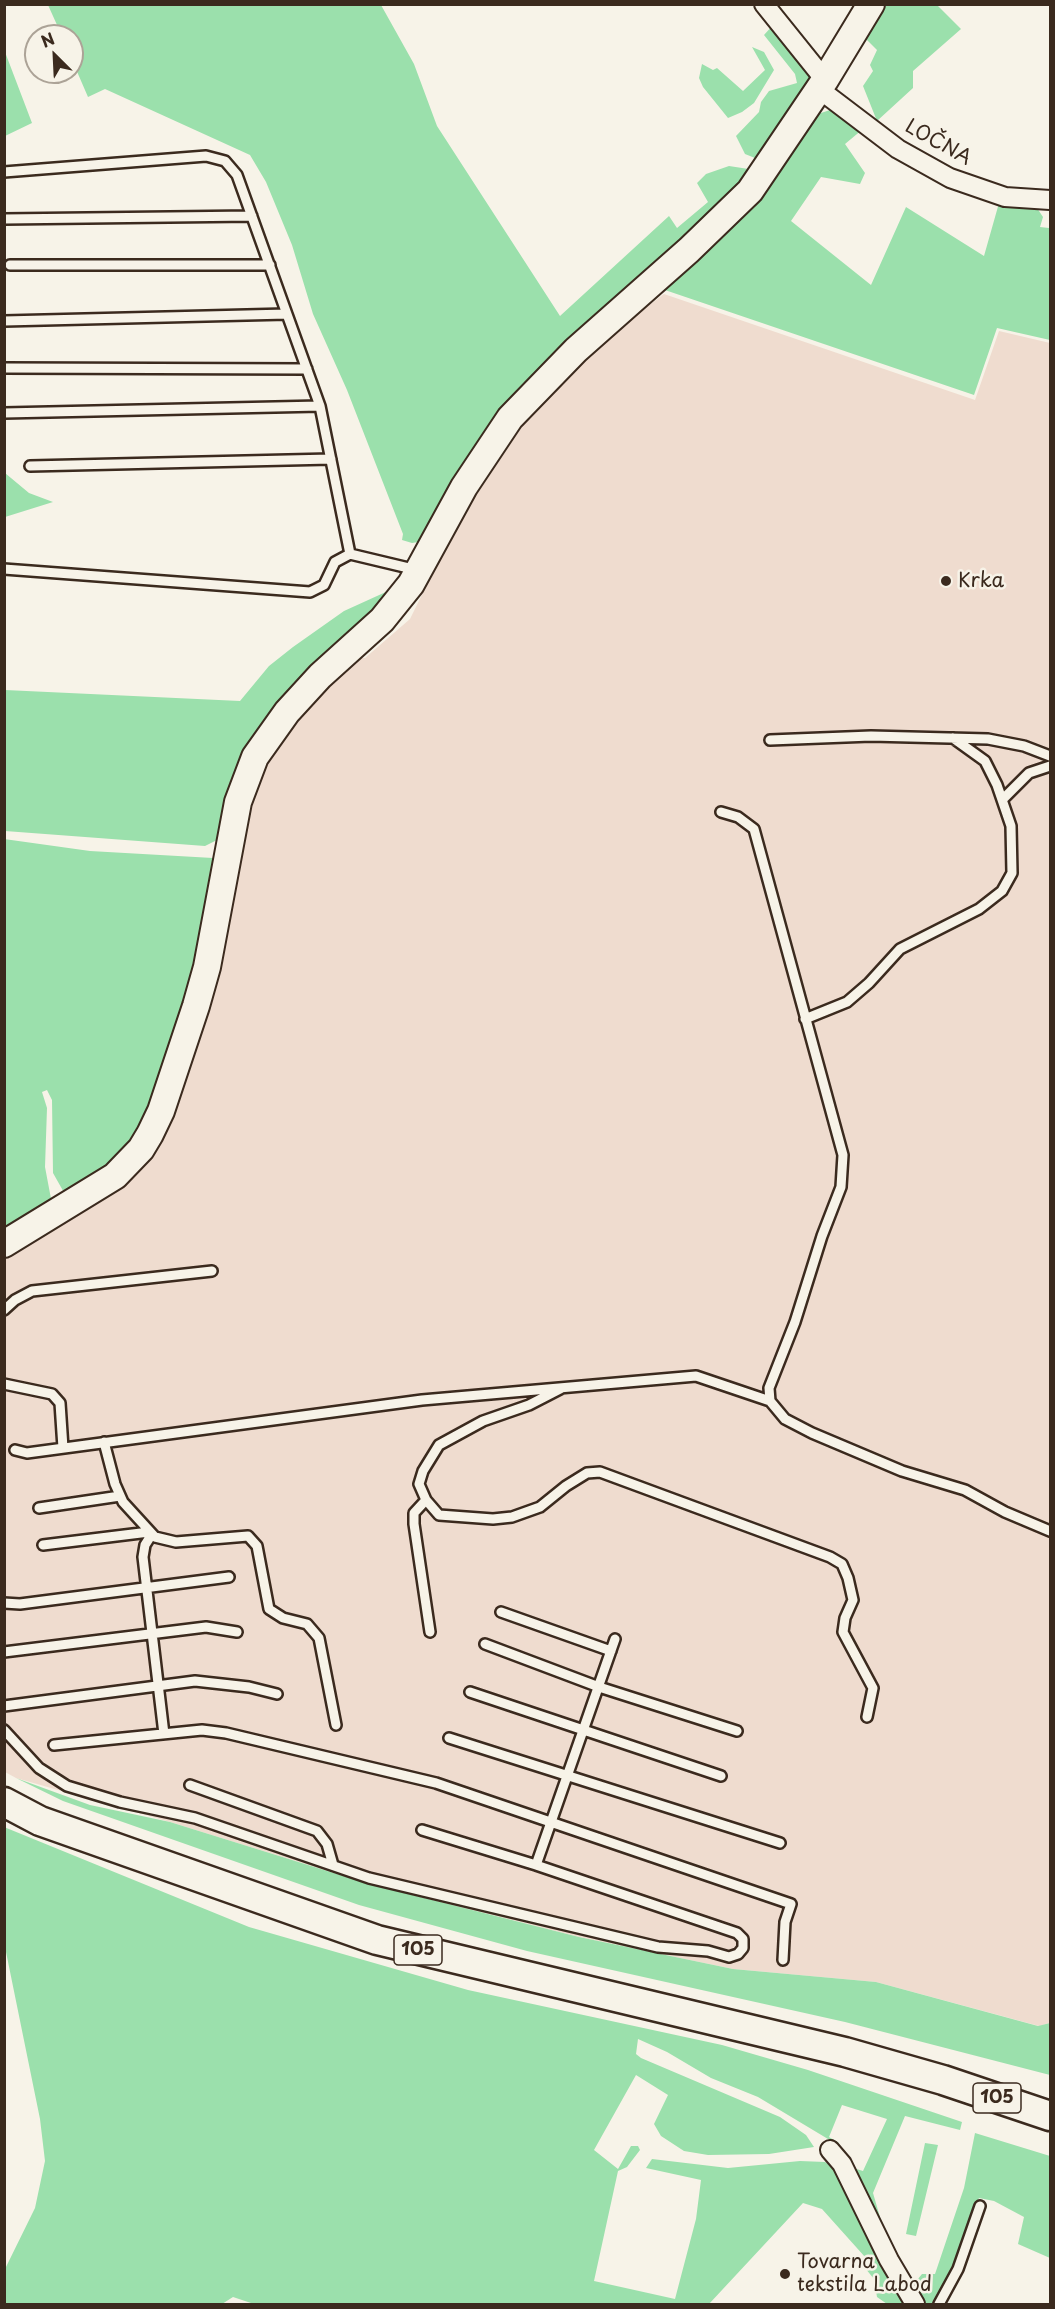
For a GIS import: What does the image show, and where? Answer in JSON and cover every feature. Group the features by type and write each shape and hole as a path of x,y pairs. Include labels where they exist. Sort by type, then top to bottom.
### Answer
{"main road":[{"name":"105","path":"4,1802 40,1821 377,1940 845,2052 943,2080 1050,2116"}],"street":[{"name":"LOČNA","path":"764,4 822,84 898,149 950,178 1005,197 1050,200"},
{"path":"4,1244 115,1176 141,1149 160,1111 196,1006 207,967 236,813 255,757 287,712 320,676 382,620 419,571 487,448 510,418 576,350 690,250 750,191 822,84 871,4"},
{"path":"830,2150 842,2164 889,2260 915,2304"}],"lane":[{"path":"4,172 206,156 225,161 237,175 320,406 350,554"},
{"path":"4,219 252,216"},
{"path":"10,265 270,265"},
{"path":"4,321 287,314"},
{"path":"4,368 307,369"},
{"path":"4,413 320,406"},
{"path":"30,466 331,459"},
{"path":"4,569 310,592 324,585 334,562 350,554 419,571"},
{"path":"770,740 871,736 1004,740 1050,756"},
{"path":"805,1019 847,1002 869,983 900,949 978,909 1002,891 1012,873 1011,826 1003,800 985,760 953,738"},
{"path":"1003,800 1029,773 1050,766"},
{"path":"721,812 738,817 754,830 843,1155 841,1186 822,1236 795,1322 769,1388 770,1401"},
{"path":"4,1310 15,1300 32,1292 212,1271"},
{"path":"15,1450 27,1453 422,1400 696,1376 770,1401 785,1419 812,1433 902,1471 964,1490 1050,1531"},
{"path":"4,1384 52,1394 60,1403 63,1448"},
{"path":"562,1388 529,1405 483,1421 439,1445 423,1471 419,1484 426,1500 440,1515 493,1519 512,1517 540,1507 587,1473 600,1472 831,1557 842,1564 853,1600 845,1618 843,1632 873,1688 867,1717"},
{"path":"104,1442 120,1496 151,1533"},
{"path":"39,1508 120,1496"},
{"path":"426,1500 414,1513 414,1524 430,1632"},
{"path":"151,1533 145,1545 143,1557 164,1734"},
{"path":"43,1545 151,1533 176,1542 248,1536 257,1546 270,1610 283,1618 307,1624 319,1638 336,1725"},
{"path":"4,1604 20,1604 229,1577"},
{"path":"501,1612 611,1651"},
{"path":"4,1652 206,1627 237,1632"},
{"path":"536,1865 615,1639"},
{"path":"485,1644 599,1687 737,1731"},
{"path":"4,1706 195,1681 223,1682 277,1694"},
{"path":"470,1692 721,1776"},
{"path":"4,1730 39,1768 67,1786 120,1802 195,1818 369,1878 658,1947 708,1952 729,1957 743,1948 743,1939 737,1933 536,1865 422,1830"},
{"path":"54,1745 202,1730 260,1740 436,1783 791,1904 785,1922 783,1960"},
{"path":"449,1738 780,1843"},
{"path":"190,1785 317,1831 327,1844 333,1865"},
{"path":"939,2304 958,2269 980,2206"}],"shaded area":[{"name":"Krka","path":"664,294 975,400 999,331 1050,343 1050,2023 1039,2026 876,1982 733,1969 579,1937 369,1884 170,1822 16,1778 5,1772 4,1257 81,1207 218,967 237,881 253,790 262,769 311,700 356,658 365,658 410,619 448,542 516,427 602,340"}],"green space":[{"path":"878,4 937,5 961,29 913,71 913,88 877,121 863,86 873,71 870,65 877,50 860,33"},
{"path":"48,5 381,5 414,64 437,126 560,316 669,216 677,228 708,202 697,183 706,174 729,166 755,170 614,309 424,541 412,543 402,540 403,534 347,390 313,314 292,245 266,182 250,155 105,89 88,97 82,84 84,24 57,24"},
{"path":"773,25 798,53 813,79 771,149 755,158 745,154 736,136 759,112 761,102 769,91 797,83 795,74 764,35"},
{"path":"752,47 764,52 774,70 754,103 728,118 703,87 699,78 702,64 713,70 717,68 743,91 765,70"},
{"path":"5,52 32,123 4,136"},
{"path":"833,109 863,129 845,144 865,173 860,184 821,177 791,221 871,285 906,207 984,256 999,203 1037,208 1043,217 1040,227 1049,228 1050,225 1050,340 997,328 974,395 659,288 815,115"},
{"path":"5,473 29,493 53,502 5,517"},
{"path":"388,591 383,603 226,805 217,840 205,846 5,831 5,690 240,701 269,666 293,647 344,611"},
{"path":"4,839 90,851 213,858 210,895 190,998 135,1146 66,1196 53,1173 52,1100 47,1090 42,1092 47,1108 45,1167 52,1204 4,1235"},
{"path":"16,1778 90,1805 170,1822 369,1884 579,1937 733,1969 876,1982 1038,2026 1050,2023 1050,2075 845,2022 527,1951 359,1905 63,1801"},
{"path":"4,1827 249,1927 468,1990 722,2045 808,2070 962,2122 960,2130 905,2116 873,2193 890,2252 850,2167 863,2171 887,2119 842,2105 829,2137 839,2143 838,2145 758,2097 711,2078 667,2052 638,2039 636,2054 641,2058 780,2117 806,2135 814,2147 769,2154 708,2155 684,2151 661,2136 654,2124 668,2095 636,2075 594,2150 618,2169 631,2146 638,2146 640,2150 627,2167 618,2171 594,2281 675,2299 696,2219 701,2180 646,2168 652,2159 728,2168 800,2161 825,2162 834,2168 908,2304 887,2304 877,2297 874,2279 865,2268 865,2257 822,2209 803,2203 709,2304 254,2304 233,2297 222,2304 5,2304 5,2269 35,2208 45,2161 40,2119 5,1947"},
{"path":"975,2133 1050,2156 1050,2258 1018,2244 1024,2217 994,2201 979,2198 952,2267 932,2304 922,2304 913,2285 922,2274 935,2274 964,2188"},
{"path":"925,2143 938,2145 916,2236 906,2234"}],"place":[{"name":"Krka","path":"946,581"},
{"name":"Tovarna tekstila Labod","path":"785,2274"}]}
